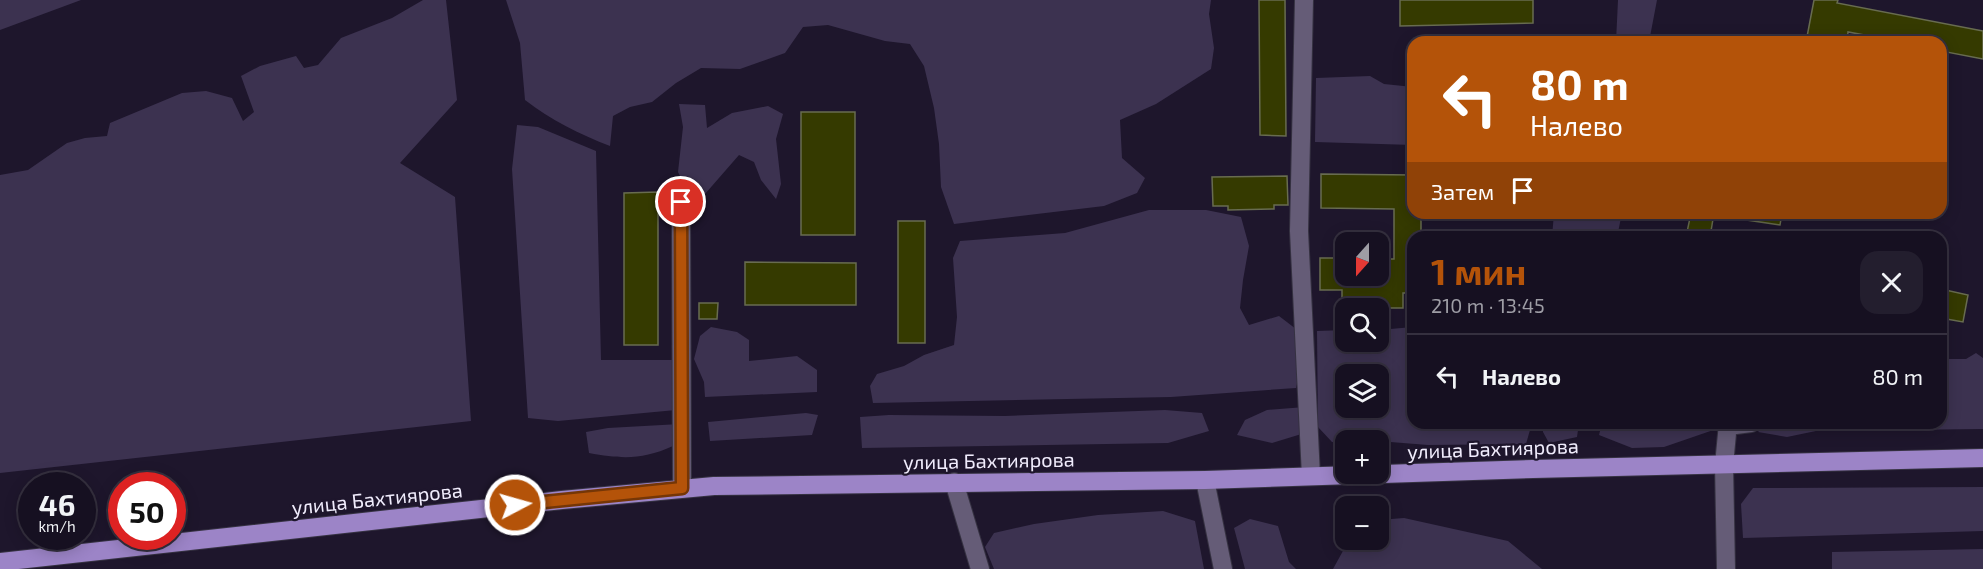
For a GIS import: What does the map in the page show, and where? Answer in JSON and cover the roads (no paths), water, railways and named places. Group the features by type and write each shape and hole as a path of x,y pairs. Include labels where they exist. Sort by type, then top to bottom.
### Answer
{"main road":[{"name":"улица Бахтиярова","path":"0,562 682,488 817,483 1205,480 1983,458"}],"street":[{"path":"1304,0 1299,231 1311,476"},
{"path":"681,202 682,488"},
{"path":"1726,569 1724,465 1728,429"},
{"path":"1205,480 1223,569"},
{"path":"954,482 980,569"}]}
